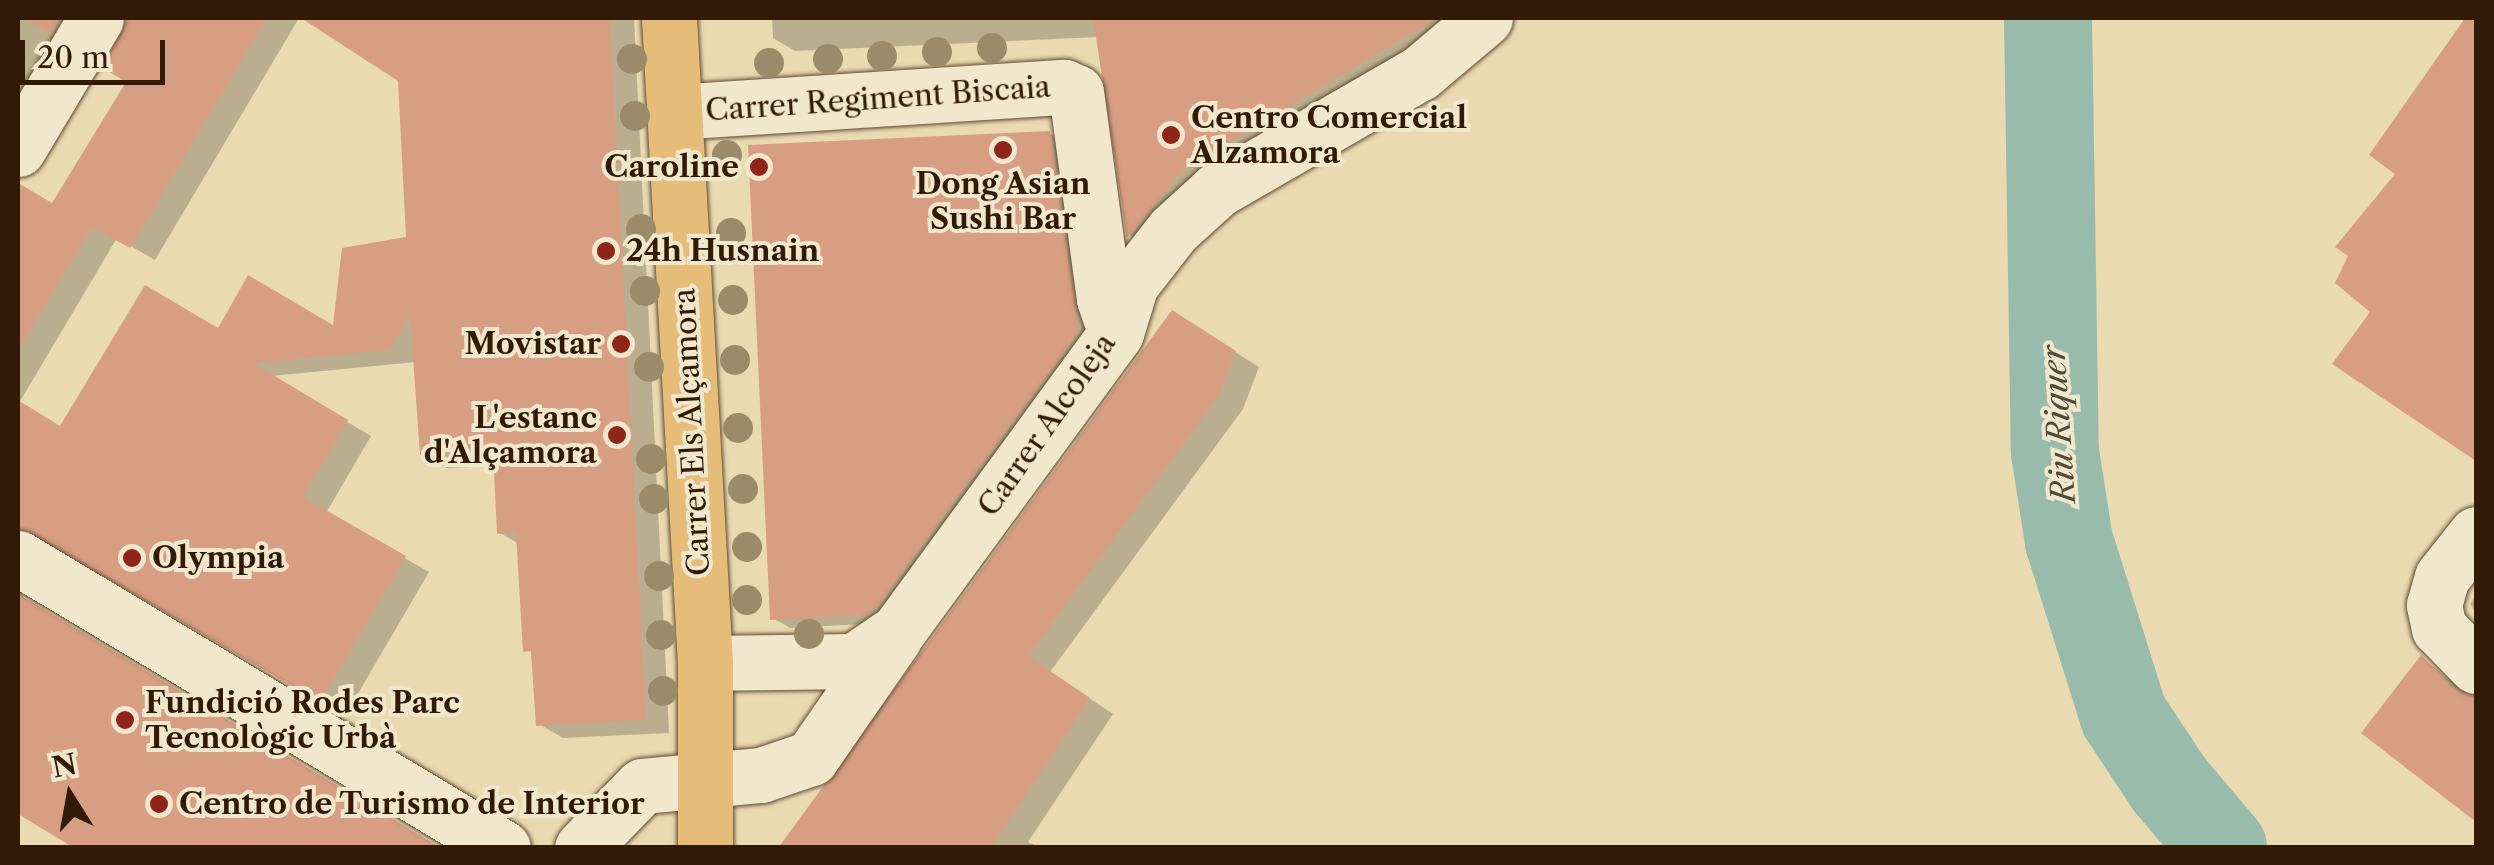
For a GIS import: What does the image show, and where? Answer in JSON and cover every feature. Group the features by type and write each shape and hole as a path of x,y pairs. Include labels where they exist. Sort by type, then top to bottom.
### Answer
{"main road":[{"name":"Carrer Els Alçamora","path":"669,18 705,663 705,848"}],"street":[{"path":"18,149 96,18"},
{"name":"Carrer Alcoleja","path":"582,848 642,786 786,771 810,758 1116,333 1131,284 1146,262 1216,190 1420,74 1485,18"},
{"name":"Carrer Regiment Biscaia","path":"673,112 1064,86 1076,92 1104,298 1116,333"},
{"path":"2469,661 2439,628 2434,605 2442,576 2476,534"},
{"path":"18,558 502,848"},
{"name":"Carrer Alcoleja","path":"705,663 854,660 898,631"}],"building":[{"path":"23,18 60,18 50,34"},
{"path":"127,18 267,18 130,248 92,227 18,351 18,183 52,203 126,82 103,68"},
{"path":"301,18 610,18 646,720 536,726 531,651 523,652 516,533 497,534 493,452 420,455 410,315 390,350 253,363 348,420 303,497 406,556 320,702 18,527 18,400 60,426 145,285 218,328 248,275 333,325 342,248 406,237 398,81"},
{"name":"Centro Comercial Alzamora","path":"1093,18 1437,18 1184,170 1127,238"},
{"path":"2465,18 2476,18 2476,461 2332,364 2370,312 2335,283 2348,256 2335,247 2395,174 2369,155"},
{"path":"1050,131 1079,331 876,608 866,615 770,620 748,145"},
{"path":"1172,310 1236,351 1219,395 1028,656 1090,698 991,848 778,848"},
{"name":"Fundició Rodes Parc Tecnològic Urbà","path":"18,594 441,848 74,848 18,814"},
{"path":"2421,655 2454,688 2476,696 2476,822 2361,733"}],"waterway":[{"name":"Riu Riquer","path":"2048,18 2055,452 2069,541 2124,716 2169,784 2223,848"}],"place":[{"name":"Centro Comercial Alzamora","path":"1171,135"},
{"name":"Dong Asian Sushi Bar","path":"1003,150"},
{"name":"Caroline","path":"759,167"},
{"name":"24h Husnain","path":"606,251"},
{"name":"Movistar","path":"621,344"},
{"name":"L'estanc d'Alçamora","path":"617,435"},
{"name":"Olympia","path":"132,558"},
{"name":"Fundició Rodes Parc Tecnològic Urbà","path":"125,720"},
{"name":"Centro de Turismo de Interior","path":"159,804"}]}
